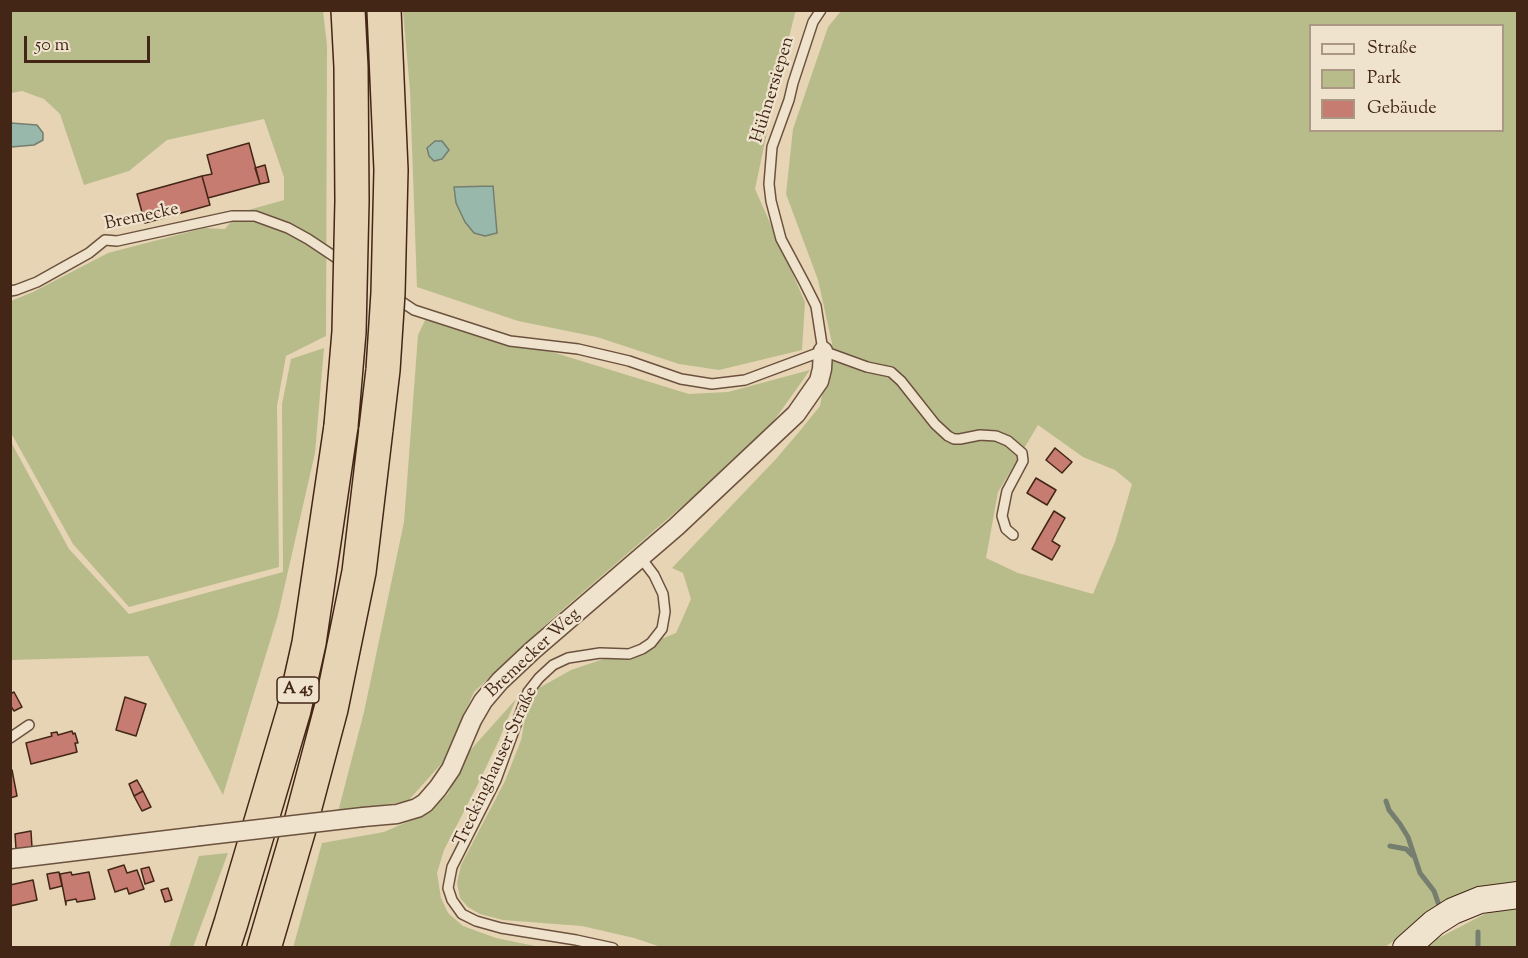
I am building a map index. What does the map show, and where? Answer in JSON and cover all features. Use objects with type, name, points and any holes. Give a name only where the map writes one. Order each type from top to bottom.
[{"type":"highway","name":"A 45","points":[[223,948],[294,710],[307,654],[341,426],[349,332],[352,201],[351,67],[348,10]]},
{"type":"highway","name":"A 45","points":[[264,948],[331,709],[359,572],[383,370],[388,293],[392,170],[384,10]]},
{"type":"main road","points":[[1406,948],[1434,923],[1453,911],[1480,900],[1518,895]]},
{"type":"street","name":"Bremecker Weg","points":[[10,859],[396,814],[417,808],[425,803],[451,769],[472,720],[483,701],[500,681],[676,527],[796,414],[819,381],[823,351]]},
{"type":"lane","name":"Hühnersiepen","points":[[821,10],[813,22],[772,147],[769,184],[781,239],[816,306],[823,351]]},
{"type":"lane","name":"Bremecke","points":[[10,291],[37,282],[89,253],[105,240],[117,241],[232,216],[255,216],[270,220],[298,234],[356,271]]},
{"type":"lane","points":[[375,284],[414,310],[510,341],[578,349],[629,361],[681,379],[712,384],[745,380],[823,351],[867,367],[891,372],[948,436],[954,439],[980,435],[996,436],[1008,441],[1022,453],[1023,461],[1007,491],[1002,516],[1006,529],[1013,535]]},
{"type":"lane","name":"Treckinghauser Straße","points":[[613,948],[476,921],[462,914],[452,900],[448,888],[452,867],[496,780],[528,692],[539,678],[554,665],[568,658],[600,653],[629,654],[642,649],[651,643],[662,629],[665,612],[663,594],[654,575],[640,558]]},
{"type":"lane","points":[[10,738],[29,725]]},
{"type":"green space","points":[[11,11],[323,11],[327,45],[326,336],[286,356],[277,406],[279,567],[129,607],[73,544],[10,431],[11,301],[108,253],[204,228],[225,229],[238,213],[284,200],[284,177],[264,119],[167,140],[129,171],[84,185],[60,114],[44,99],[22,91],[11,93]]},
{"type":"green space","points":[[403,11],[797,11],[775,94],[755,189],[805,302],[802,350],[719,370],[679,364],[597,337],[518,321],[417,287],[410,91]]},
{"type":"green space","points":[[841,11],[1517,11],[1517,883],[1454,903],[1383,948],[661,947],[582,926],[503,920],[480,914],[468,907],[460,898],[457,883],[461,865],[505,781],[521,740],[530,693],[571,670],[676,633],[691,599],[683,573],[672,568],[775,460],[820,406],[832,343],[818,280],[786,194],[793,129],[828,27]],"holes":[[[1038,425],[1083,457],[1115,470],[1132,484],[1115,542],[1093,594],[1018,573],[986,558],[998,492]]]},
{"type":"green space","points":[[428,314],[689,394],[728,392],[810,370],[773,422],[693,497],[554,617],[474,692],[442,763],[408,801],[338,812],[364,712],[404,522],[418,335]]},
{"type":"green space","points":[[324,348],[315,453],[278,615],[223,795],[148,656],[11,660],[11,442],[69,549],[129,614],[283,572],[282,404],[291,359]]},
{"type":"green space","points":[[516,699],[499,740],[444,850],[437,873],[441,898],[448,913],[463,926],[496,938],[540,947],[293,948],[322,843],[384,832],[425,814],[448,794],[466,755]]},
{"type":"green space","points":[[228,853],[193,947],[169,947],[199,856]]},
{"type":"green space","points":[[1517,904],[1517,947],[1424,948],[1431,942],[1500,906]]},
{"type":"shaded area","points":[[11,123],[37,125],[43,133],[43,140],[34,145],[11,147]]},
{"type":"shaded area","points":[[435,141],[442,141],[449,150],[442,159],[434,161],[429,156],[427,148]]},
{"type":"shaded area","points":[[493,186],[497,233],[485,236],[474,233],[465,222],[456,203],[454,187]]},
{"type":"building","points":[[249,143],[260,184],[208,198],[202,176],[212,174],[207,155]]},
{"type":"building","points":[[265,165],[269,182],[260,184],[255,168]]},
{"type":"building","points":[[202,176],[210,205],[145,223],[137,194]]},
{"type":"building","points":[[1055,448],[1072,462],[1062,473],[1046,460]]},
{"type":"building","points":[[1036,478],[1056,490],[1047,505],[1027,493]]},
{"type":"building","points":[[1054,511],[1065,518],[1052,541],[1060,546],[1052,560],[1032,549]]},
{"type":"building","points":[[14,692],[22,707],[14,711],[10,705],[10,694]]},
{"type":"building","points":[[125,697],[146,704],[136,736],[116,730]]},
{"type":"building","points":[[72,731],[78,743],[75,743],[77,752],[31,764],[26,743],[52,736],[51,733],[57,732],[58,735]]},
{"type":"building","points":[[12,770],[17,796],[10,798],[10,771]]},
{"type":"building","points":[[137,780],[143,791],[134,796],[129,784]]},
{"type":"building","points":[[143,791],[151,807],[142,811],[134,796]]},
{"type":"building","points":[[31,831],[32,848],[16,849],[15,834]]},
{"type":"building","points":[[124,865],[127,873],[137,870],[144,889],[129,894],[127,888],[115,892],[108,870]]},
{"type":"building","points":[[149,867],[154,881],[145,884],[141,869]]},
{"type":"building","points":[[59,872],[62,886],[50,889],[47,874]]},
{"type":"building","points":[[71,872],[72,875],[89,872],[95,899],[66,901],[66,905],[60,874]]},
{"type":"building","points":[[33,880],[37,900],[10,906],[10,885]]},
{"type":"building","points":[[168,888],[172,900],[165,902],[161,890]]},
{"type":"waterway","points":[[1386,801],[1389,810],[1408,837],[1420,873],[1434,891],[1441,911]]},
{"type":"waterway","points":[[1390,846],[1406,849],[1412,855]]},
{"type":"waterway","points":[[1478,932],[1478,948]]}]
